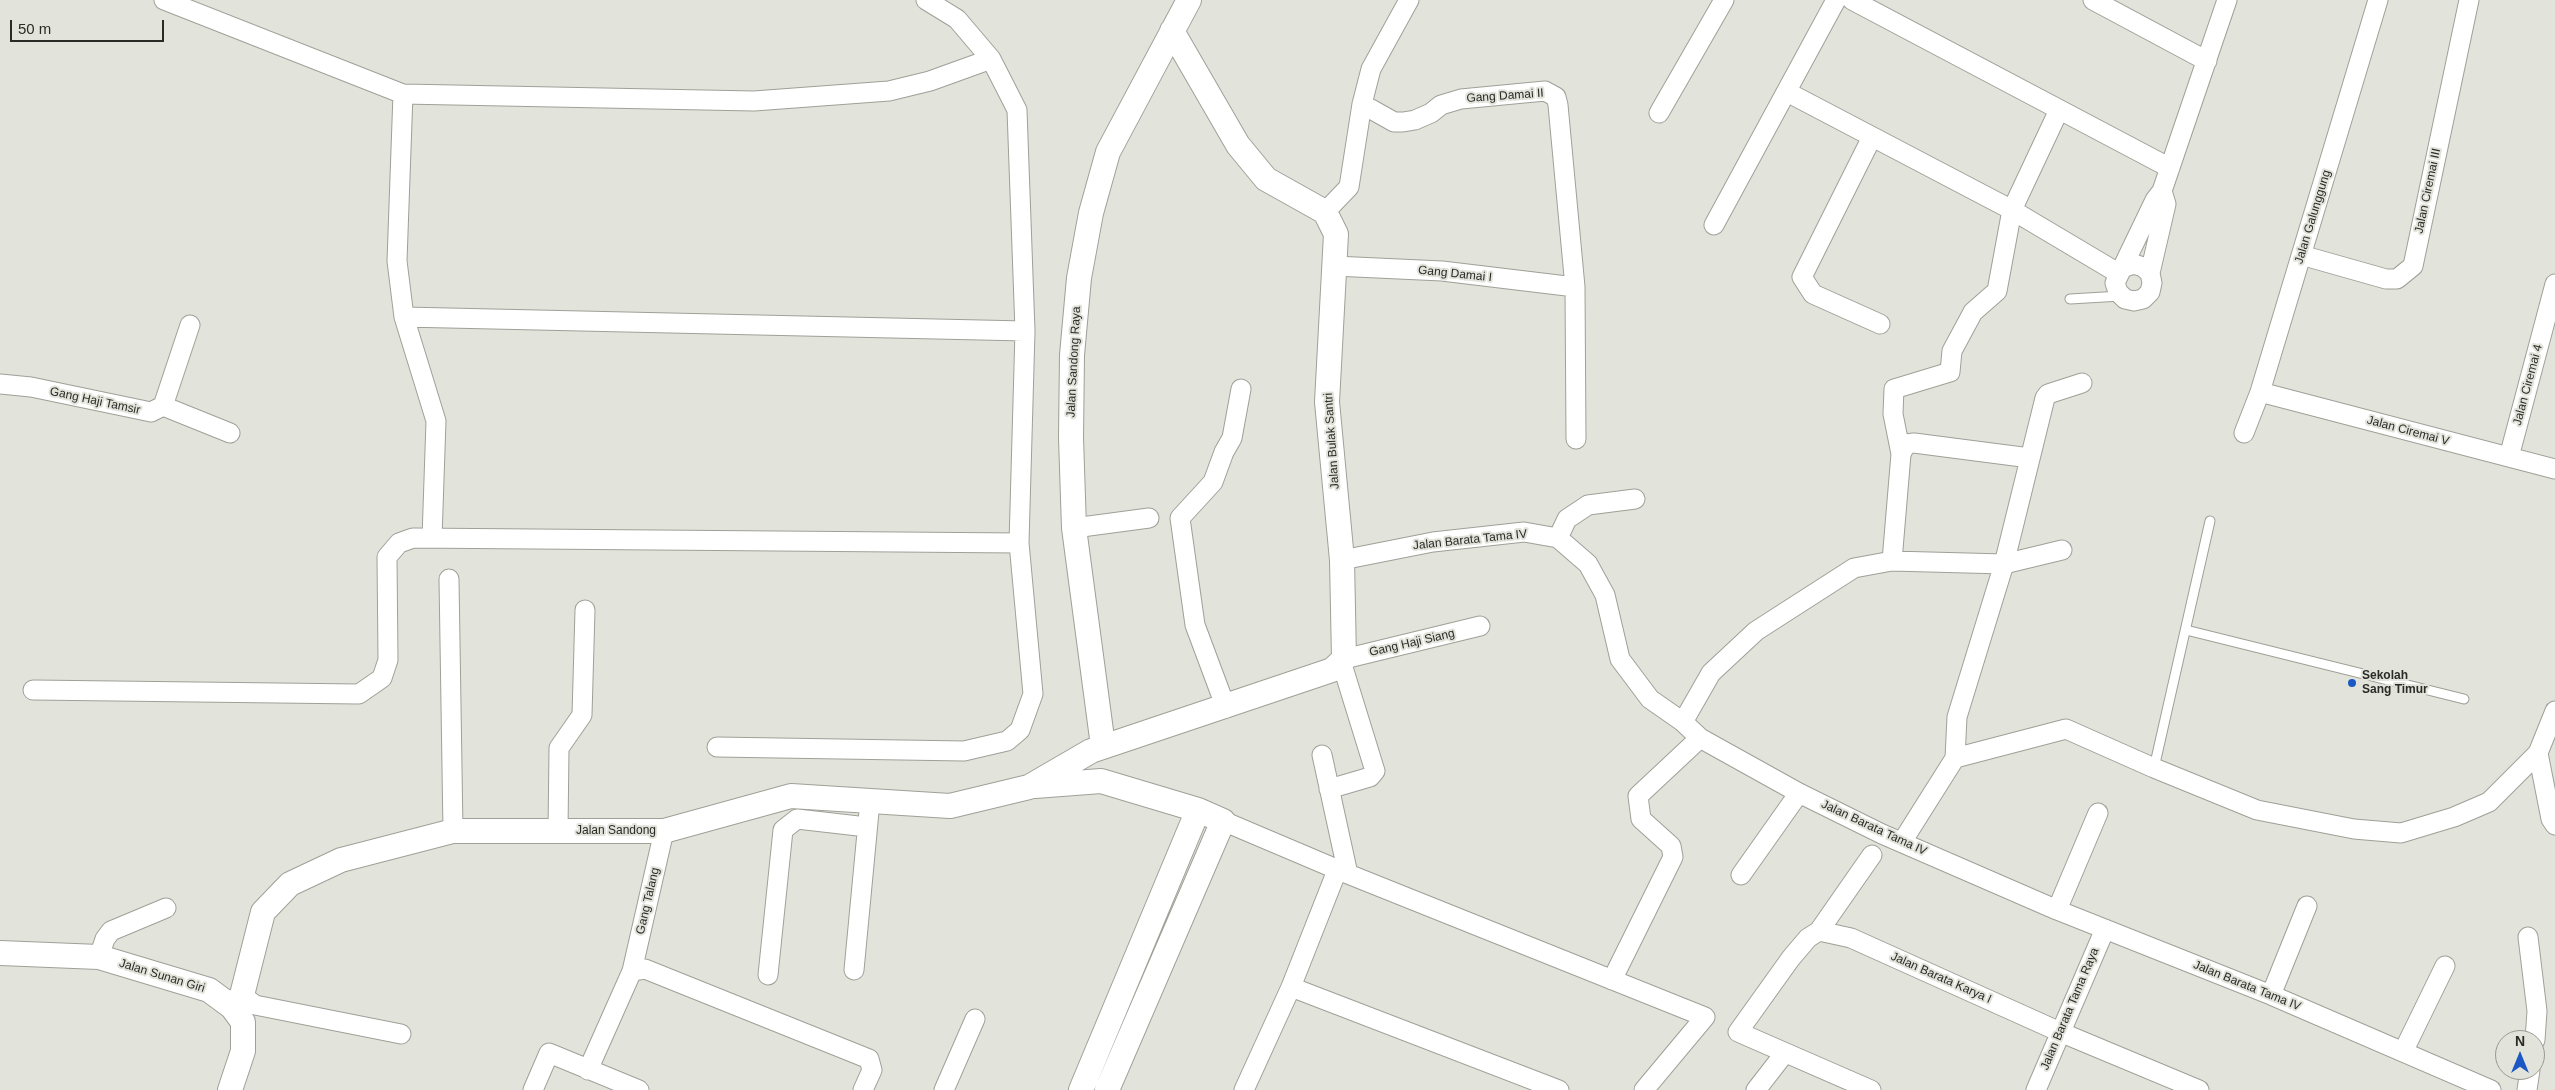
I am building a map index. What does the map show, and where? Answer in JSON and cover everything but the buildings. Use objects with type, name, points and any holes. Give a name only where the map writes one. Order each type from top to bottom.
[{"type":"street","points":[[164,0],[403,94],[764,100],[889,91],[930,81],[991,58]]},
{"type":"street","points":[[717,747],[964,750],[1007,741],[1020,730],[1033,694],[1019,543],[1025,331],[1017,110],[991,58],[957,19],[926,0]]},
{"type":"street","points":[[951,0],[957,19]]},
{"type":"street","name":"Jalan Sandong Raya","points":[[1103,746],[1074,528],[1071,438],[1072,355],[1079,278],[1091,213],[1108,152],[1189,0]]},
{"type":"street","points":[[1172,31],[1238,145],[1266,179],[1325,212],[1349,187],[1362,104],[1371,69],[1409,0]]},
{"type":"street","points":[[1659,113],[1724,0]]},
{"type":"street","points":[[1714,225],[1836,0]]},
{"type":"street","points":[[1852,0],[2170,168]]},
{"type":"street","points":[[2093,0],[2207,61]]},
{"type":"street","points":[[2162,191],[2166,204],[2150,274],[2152,283],[2150,292],[2143,299],[2134,301],[2122,296],[2115,283],[2155,200],[2162,191],[2226,0]]},
{"type":"street","name":"Jalan Galunggung","points":[[2244,433],[2260,392],[2378,0]]},
{"type":"street","name":"Jalan Ciremai III","points":[[2301,255],[2386,279],[2396,279],[2412,266],[2469,0]]},
{"type":"street","name":"Gang Damai II","points":[[1362,104],[1394,122],[1403,122],[1415,120],[1432,113],[1441,105],[1461,99],[1545,91],[1556,97],[1575,287]]},
{"type":"street","points":[[1787,92],[2012,210],[2121,270]]},
{"type":"street","points":[[403,94],[397,261],[404,317],[436,421],[432,538]]},
{"type":"street","points":[[1892,561],[1901,454],[1893,414],[1894,389],[1950,372],[1952,351],[1973,312],[1997,292],[2012,210],[2059,110]]},
{"type":"street","points":[[1872,137],[1802,277],[1813,294],[1880,324]]},
{"type":"street","name":"Jalan Bulak Santri","points":[[1325,212],[1336,234],[1327,402],[1342,560],[1342,660]]},
{"type":"street","points":[[2121,270],[2134,264],[2143,267],[2150,274]]},
{"type":"street","name":"Gang Damai I","points":[[1334,266],[1442,271],[1575,287]]},
{"type":"street","name":"Jalan Ciremai 4","points":[[2508,457],[2555,284]]},
{"type":"street","points":[[1575,287],[1576,439]]},
{"type":"street","points":[[404,317],[1025,331]]},
{"type":"street","points":[[190,325],[163,406],[230,433]]},
{"type":"street","points":[[1902,842],[1955,758],[1956,717],[2004,564],[2045,398],[2048,394],[2082,383]]},
{"type":"street","name":"Gang Haji Tamsir","points":[[0,384],[31,387],[151,412],[163,406]]},
{"type":"street","points":[[1226,708],[1195,625],[1180,518],[1213,482],[1232,438],[1241,389]]},
{"type":"street","name":"Jalan Ciremai V","points":[[2260,392],[2555,469]]},
{"type":"street","points":[[1901,454],[1906,444],[1914,443],[2030,458]]},
{"type":"street","points":[[1558,538],[1567,519],[1588,505],[1635,499]]},
{"type":"street","points":[[1074,528],[1149,518]]},
{"type":"street","name":"Jalan Barata Tama IV","points":[[1342,560],[1434,542],[1524,532],[1558,538],[1588,564],[1605,595],[1620,659],[1650,699],[1683,722],[1700,738],[1799,793],[1902,842],[2057,910],[2271,995],[2491,1090]]},
{"type":"street","points":[[33,690],[360,694],[382,678],[388,660],[387,557],[399,543],[413,538],[1019,543]]},
{"type":"street","points":[[1683,722],[1711,673],[1756,630],[1854,568],[1892,561],[2004,564],[2062,550]]},
{"type":"street","points":[[449,579],[453,832]]},
{"type":"street","points":[[558,831],[559,748],[582,715],[585,610]]},
{"type":"street","name":"Gang Haji Siang","points":[[1342,660],[1480,626]]},
{"type":"street","points":[[1103,746],[1226,708],[1332,670],[1342,660],[1375,771],[1370,777],[1329,789]]},
{"type":"street","points":[[1955,758],[2066,729],[2154,768],[2257,810],[2354,829],[2401,833],[2454,816],[2489,802],[2538,753],[2555,711]]},
{"type":"street","points":[[1612,980],[1673,857],[1671,846],[1641,818],[1638,796],[1700,738]]},
{"type":"street","name":"Jalan Sandong","points":[[237,1001],[263,912],[290,884],[341,860],[453,832],[664,831],[791,796],[950,806],[1029,787],[1103,746]]},
{"type":"street","points":[[2538,753],[2551,819],[2555,825]]},
{"type":"street","points":[[1250,1088],[1291,987],[1343,871],[1322,755]]},
{"type":"street","points":[[1029,787],[1101,781],[1198,810],[1343,871],[1705,1017],[1644,1090]]},
{"type":"street","points":[[1742,875],[1799,793]]},
{"type":"street","points":[[854,970],[870,801]]},
{"type":"street","points":[[1081,1090],[1198,810]]},
{"type":"street","points":[[2057,910],[2098,814]]},
{"type":"street","points":[[768,975],[783,830],[798,818],[867,827]]},
{"type":"street","points":[[1107,1090],[1223,821]]},
{"type":"street","name":"Gang Talang","points":[[588,1070],[632,971],[664,831]]},
{"type":"street","points":[[1871,1090],[1784,1054],[1738,1032],[1797,951],[1808,938],[1819,931],[1872,855]]},
{"type":"street","points":[[2271,995],[2307,906]]},
{"type":"street","points":[[99,957],[105,939],[111,931],[166,908]]},
{"type":"street","name":"Jalan Barata Tama Raya","points":[[2036,1090],[2105,929]]},
{"type":"street","name":"Jalan Barata Karya I","points":[[1819,931],[1851,938],[2060,1032],[2199,1090]]},
{"type":"street","points":[[2528,936],[2537,1011],[2535,1030]]},
{"type":"street","name":"Jalan Sunan Giri","points":[[0,953],[99,957],[209,990],[237,1001],[243,1022],[243,1052],[230,1090]]},
{"type":"street","points":[[2403,1052],[2445,966]]},
{"type":"street","points":[[632,971],[645,968],[869,1059],[872,1070],[863,1090]]},
{"type":"street","points":[[1291,987],[1559,1090]]},
{"type":"street","points":[[237,1001],[401,1034]]},
{"type":"street","points":[[944,1090],[976,1018]]},
{"type":"street","points":[[533,1090],[549,1053],[639,1090]]},
{"type":"street","points":[[1756,1090],[1784,1054]]},
{"type":"lane","points":[[2070,299],[2122,296]]},
{"type":"lane","points":[[2154,768],[2210,521]]},
{"type":"lane","points":[[2186,630],[2464,699]]},
{"type":"place","name":"Sekolah Sang Timur","points":[[2352,683]]}]
